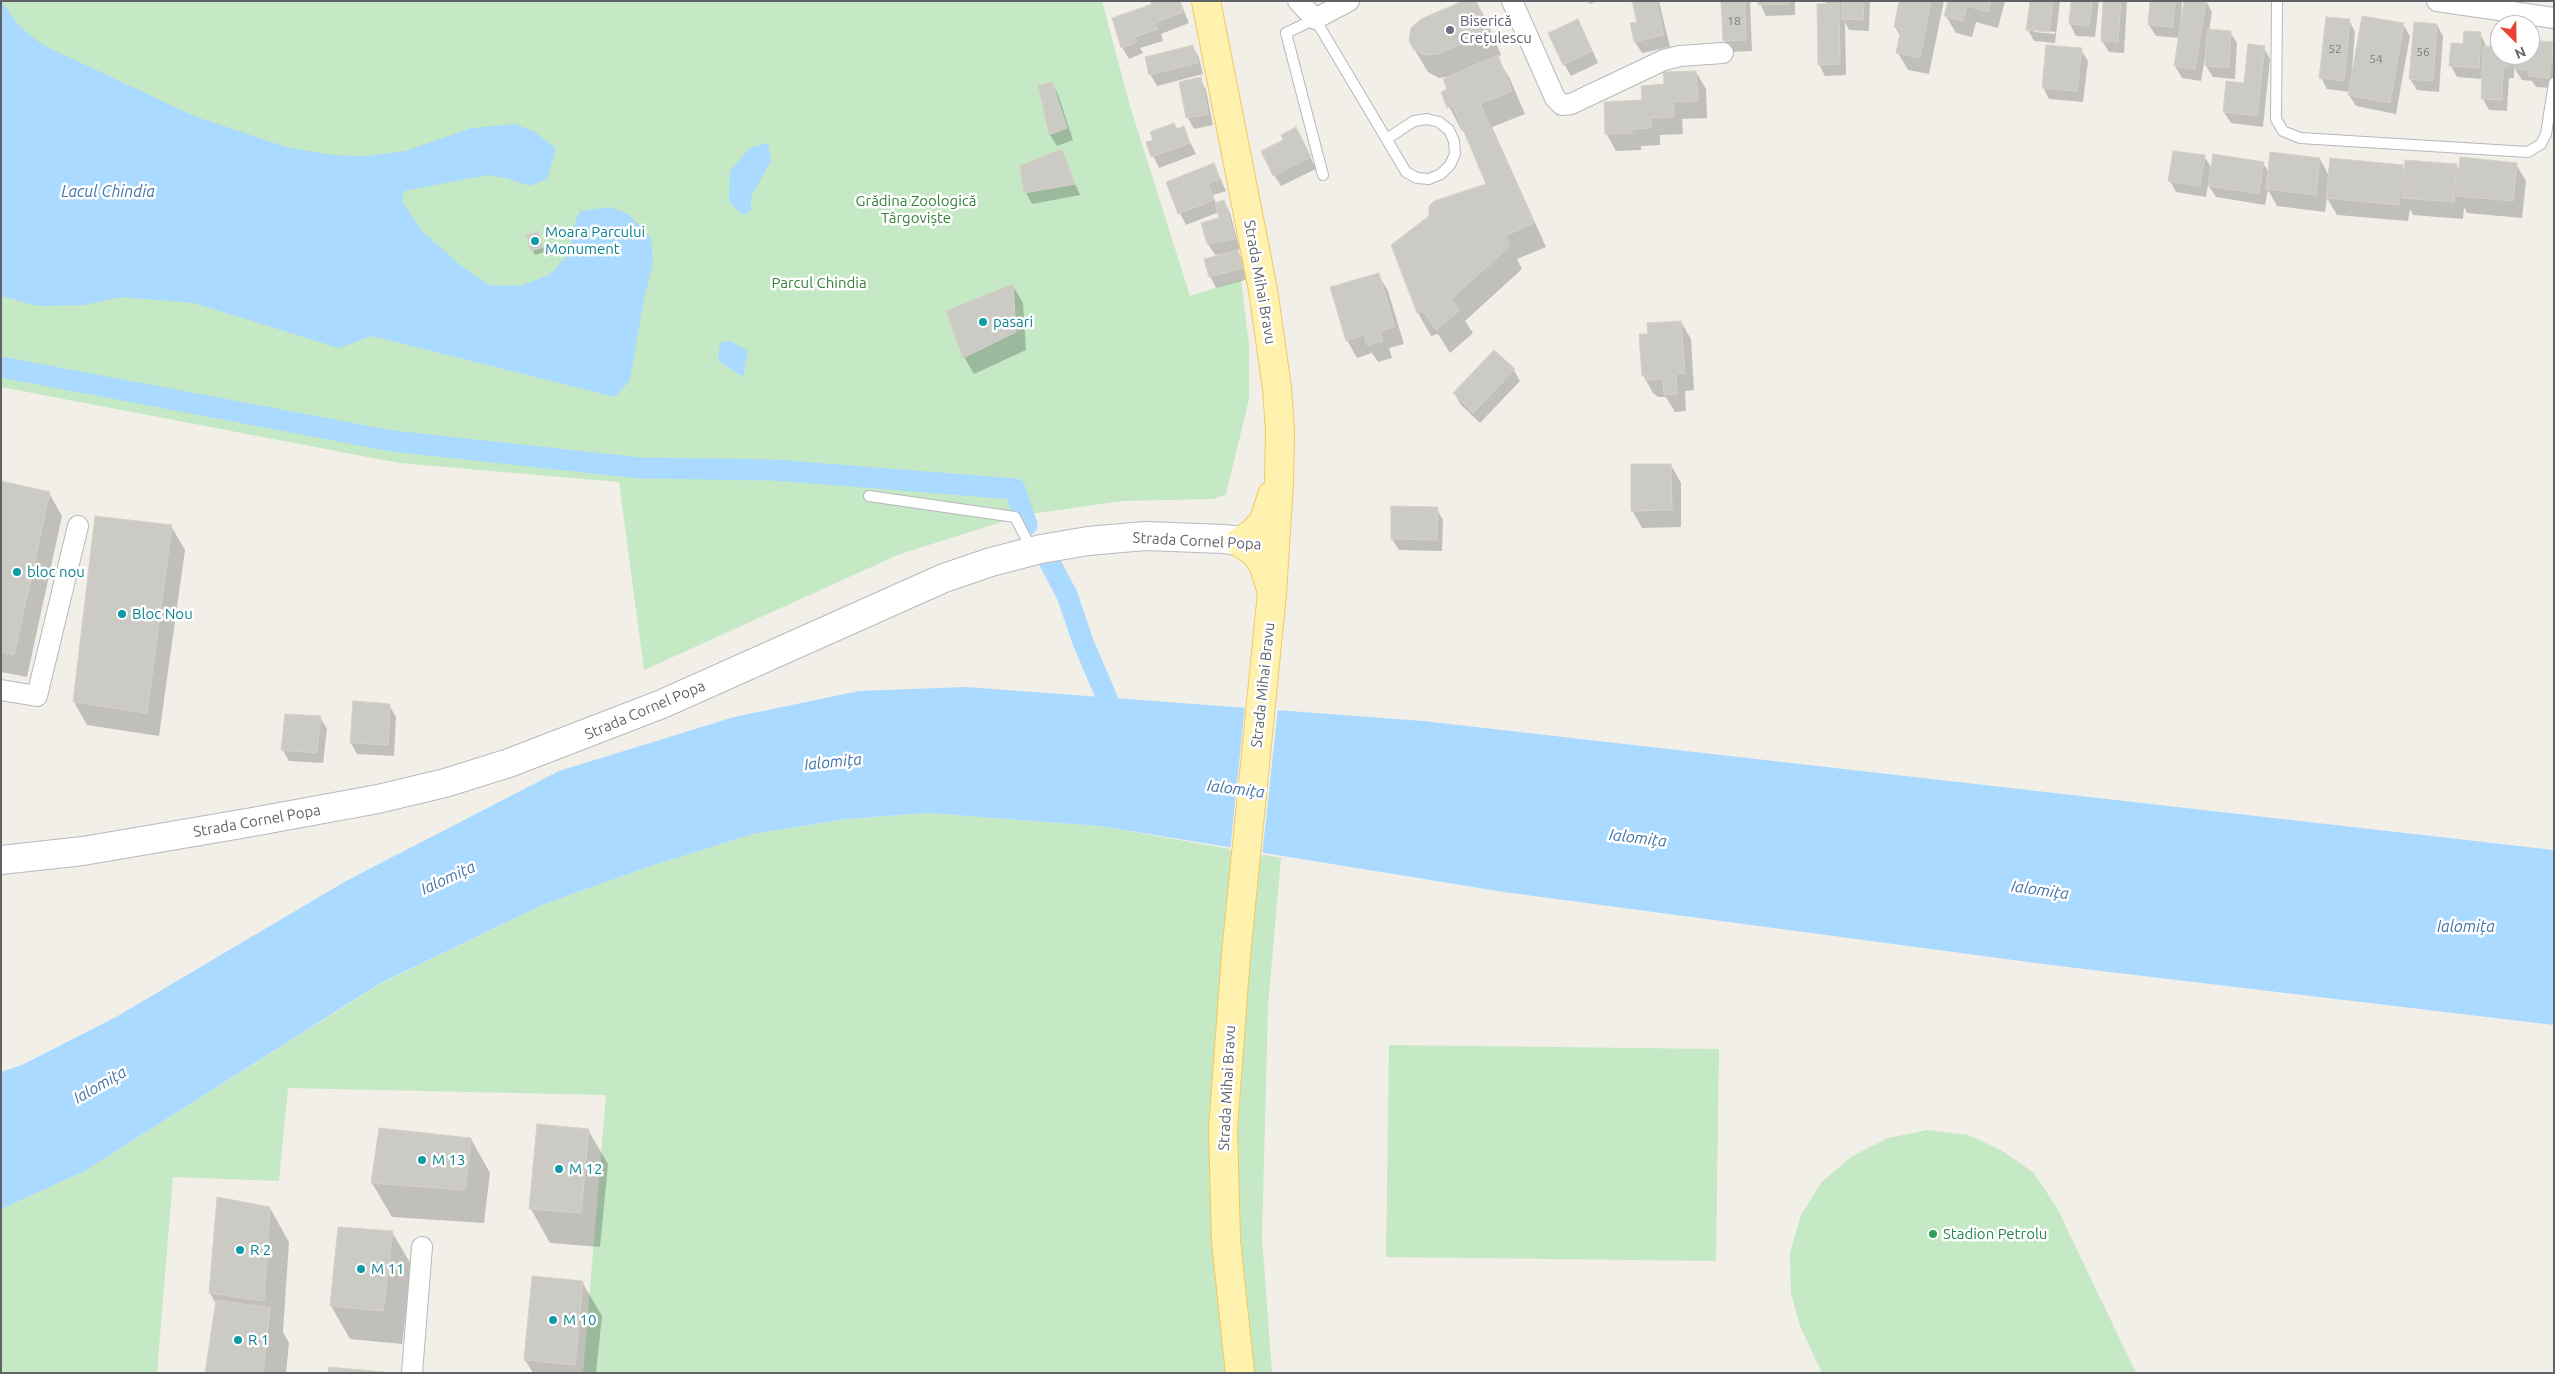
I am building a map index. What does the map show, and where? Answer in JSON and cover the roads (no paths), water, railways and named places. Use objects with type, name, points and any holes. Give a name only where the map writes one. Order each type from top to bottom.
[{"type":"main road","name":"Strada Mihai Bravu","points":[[1206,1],[1267,316],[1277,388],[1280,467],[1272,593],[1236,955],[1223,1128],[1223,1183],[1231,1307],[1240,1373]]},
{"type":"main road","points":[[1272,593],[1262,564],[1255,553],[1239,542],[1253,533],[1264,521],[1280,467]]},
{"type":"main road","name":"Strada Cornel Popa","points":[[1,860],[83,851],[247,823],[378,799],[445,783],[510,763],[662,704],[944,578],[1032,551],[1088,541],[1145,536],[1276,545]]},
{"type":"street","points":[[1298,1],[1315,19],[1349,1]]},
{"type":"street","points":[[1512,1],[1555,98],[1562,105],[1571,104],[1664,60],[1680,56],[1723,53]]},
{"type":"street","points":[[2436,1],[2554,18]]},
{"type":"street","points":[[1,690],[37,696],[78,526]]},
{"type":"street","points":[[412,1373],[422,1247]]},
{"type":"lane","points":[[2277,1],[2276,119],[2282,131],[2300,138],[2528,152],[2541,144],[2546,134],[2554,83]]},
{"type":"lane","points":[[1323,175],[1286,33],[1315,19],[1388,138],[1406,172],[1416,178],[1429,179],[1441,174],[1450,165],[1455,154],[1454,141],[1449,130],[1439,122],[1427,119],[1414,121],[1388,138]]},
{"type":"lane","points":[[869,496],[1015,517],[1032,551]]},
{"type":"water","name":"Lacul Chindia","points":[[1,1],[19,26],[43,45],[194,116],[286,147],[331,155],[368,156],[405,151],[472,128],[515,124],[535,132],[556,149],[547,179],[530,186],[506,178],[488,175],[404,191],[402,202],[422,231],[460,265],[489,285],[520,286],[549,275],[569,254],[575,223],[580,211],[610,207],[628,214],[651,238],[653,263],[644,298],[630,380],[615,397],[372,336],[339,348],[194,303],[121,297],[84,305],[38,306],[1,296]]},
{"type":"water","points":[[768,143],[771,161],[751,197],[751,210],[743,215],[729,202],[730,171],[751,147]]},
{"type":"water","points":[[730,341],[748,351],[743,377],[718,361],[720,343]]},
{"type":"water","name":"Ialomița","points":[[966,687],[1423,721],[2554,850],[2554,1025],[2051,965],[1504,892],[1099,826],[928,813],[846,819],[753,834],[651,866],[542,905],[379,984],[83,1172],[1,1209],[1,1072],[22,1065],[116,1017],[346,881],[559,771],[734,717],[859,691]]},
{"type":"waterway","points":[[1,367],[392,441],[640,468],[774,470],[1015,489],[1027,525]]},
{"type":"waterway","points":[[1048,559],[1067,595],[1083,642],[1118,724]]},
{"type":"place","name":"Biserică Crețulescu","points":[[1450,30]]},
{"type":"place","name":"Moara Parcului Monument","points":[[535,241]]},
{"type":"place","name":"pasari","points":[[983,322]]},
{"type":"place","name":"bloc nou","points":[[17,572]]},
{"type":"place","name":"Bloc Nou","points":[[122,614]]},
{"type":"place","name":"M 13","points":[[422,1160]]},
{"type":"place","name":"M 12","points":[[559,1169]]},
{"type":"place","name":"Stadion Petrolu","points":[[1933,1234]]},
{"type":"place","name":"R 2","points":[[240,1250]]},
{"type":"place","name":"M 11","points":[[361,1269]]},
{"type":"place","name":"M 10","points":[[553,1320]]},
{"type":"place","name":"R 1","points":[[238,1340]]},
{"type":"park label","name":"Grădina Zoologică Târgoviște","points":[[916,210]]},
{"type":"park label","name":"Parcul Chindia","points":[[819,283]]}]
